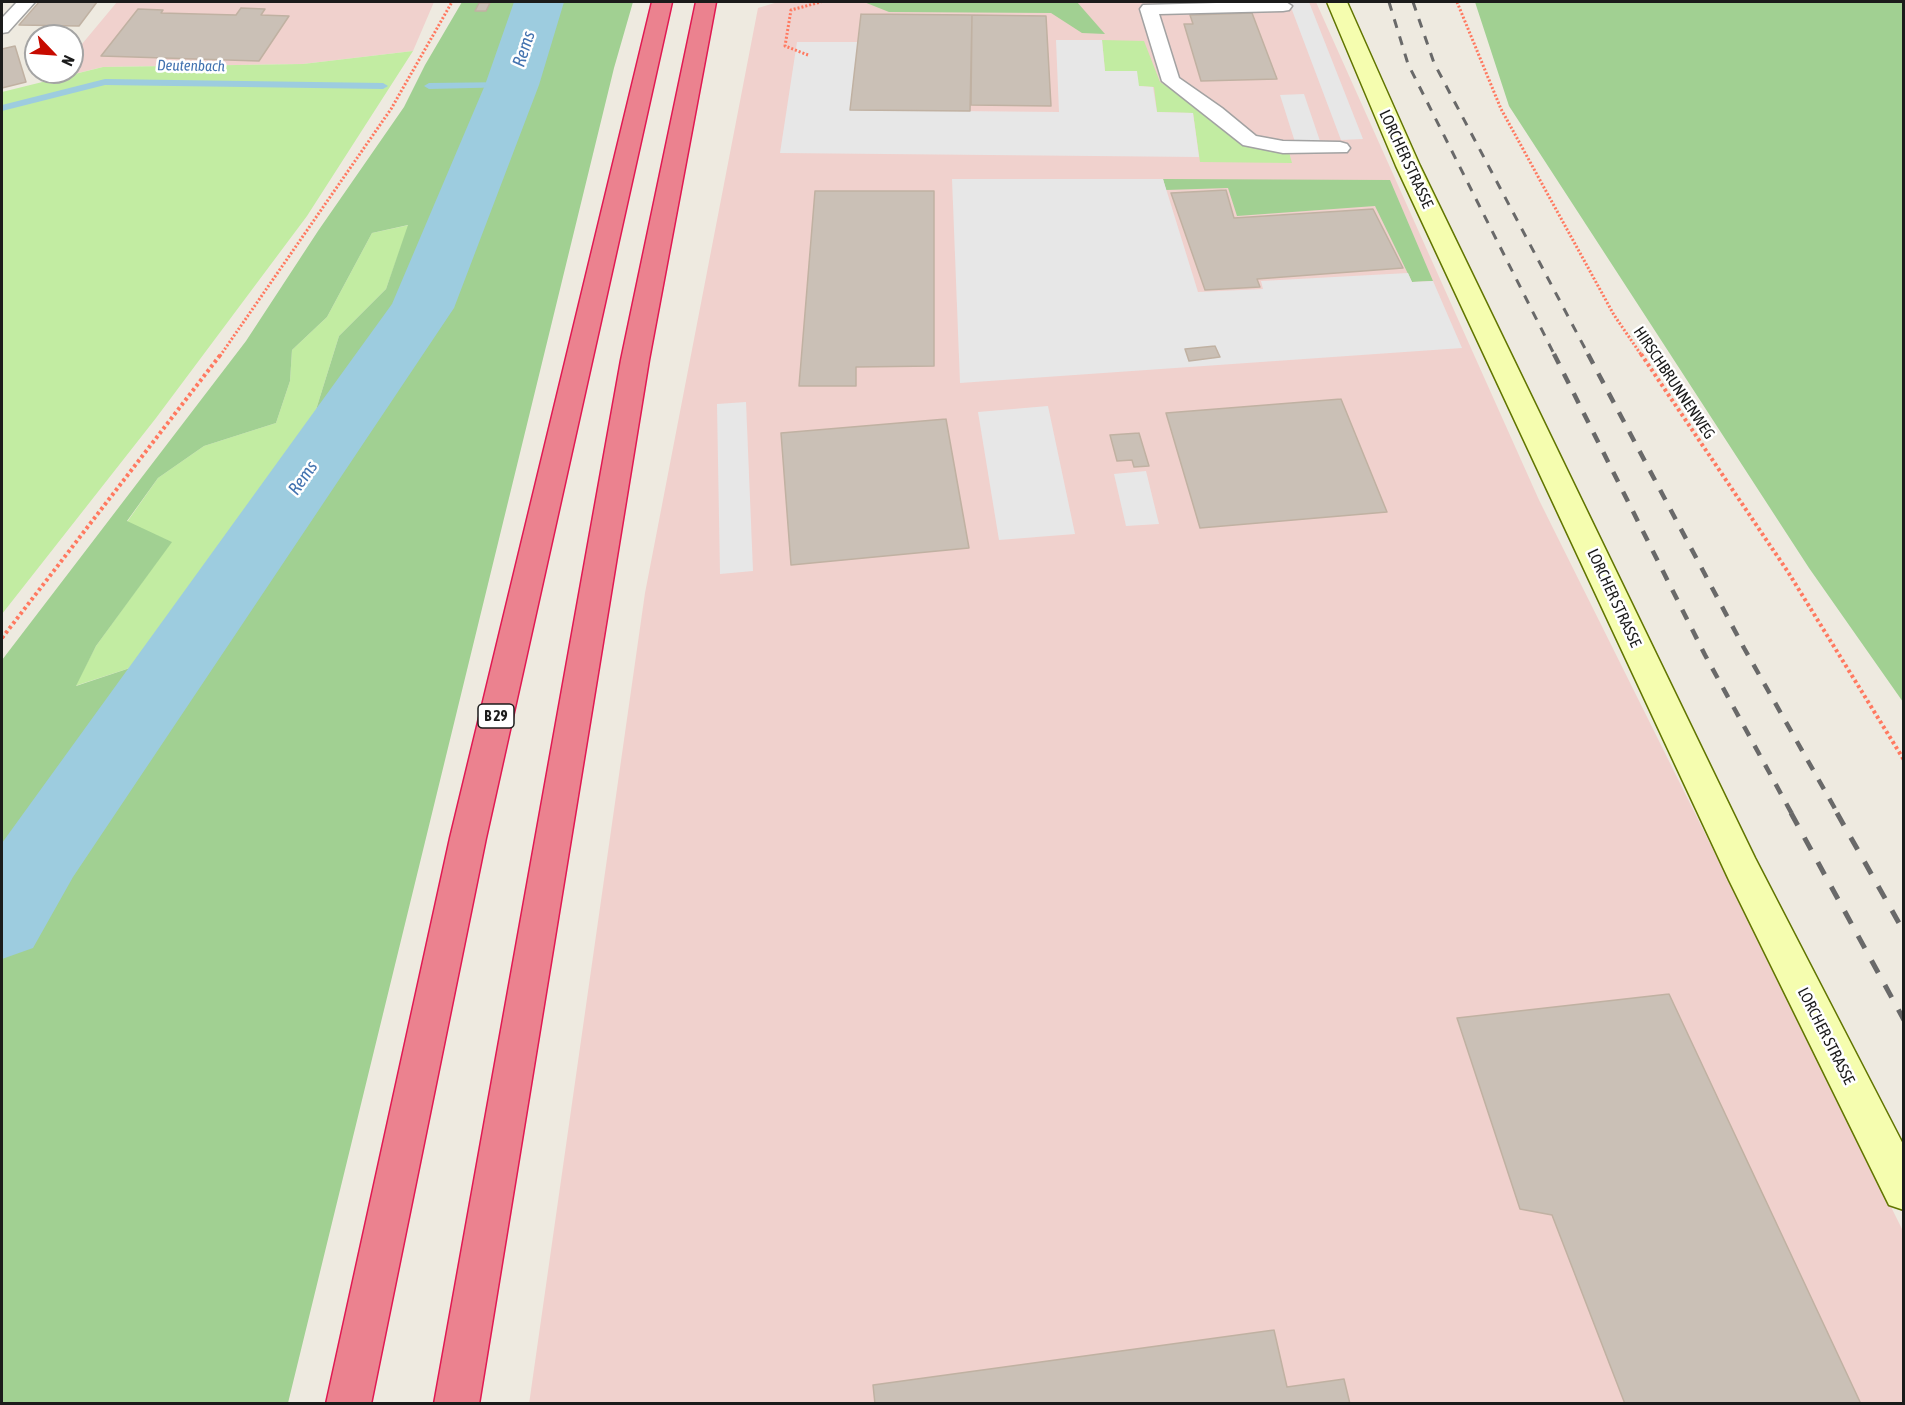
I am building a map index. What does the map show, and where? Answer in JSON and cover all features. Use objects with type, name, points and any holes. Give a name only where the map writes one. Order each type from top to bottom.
[{"type":"highway","name":"B 29","points":[[348,1404],[468,838],[662,2]]},
{"type":"highway","points":[[456,1404],[635,360],[706,2]]},
{"type":"street","name":"LORCHER STRASSE","points":[[1336,2],[1408,166],[1742,869],[1904,1190]]},
{"type":"lane","points":[[2,28],[26,2]]},
{"type":"lane","points":[[1284,6],[1149,9],[1172,81],[1250,141],[1283,147],[1340,148]]},
{"type":"path","points":[[2,638],[230,343],[391,109],[452,2]]},
{"type":"path","points":[[808,55],[785,46],[791,10],[821,2]]},
{"type":"path","name":"HIRSCHBRUNNENWEG","points":[[1457,2],[1501,108],[1614,315],[1788,572],[1904,760]]},
{"type":"shaded area","points":[[117,2],[434,2],[413,51],[303,64],[103,67],[84,72],[84,42]]},
{"type":"shaded area","points":[[778,2],[1316,2],[1539,500],[1903,1231],[1903,1403],[529,1404],[645,593],[758,8]]},
{"type":"shaded area","points":[[1289,2],[1309,2],[1363,139],[1341,140]]},
{"type":"shaded area","points":[[1056,40],[1102,40],[1105,71],[1137,71],[1139,86],[1153,87],[1157,112],[1193,113],[1199,157],[780,153],[797,42],[858,42],[851,110],[1059,112]]},
{"type":"shaded area","points":[[1304,94],[1320,141],[1295,142],[1280,95]]},
{"type":"shaded area","points":[[952,179],[1163,179],[1198,292],[1263,289],[1261,281],[1408,273],[1412,282],[1433,281],[1462,348],[960,383]]},
{"type":"shaded area","points":[[746,402],[753,571],[720,574],[717,404]]},
{"type":"shaded area","points":[[1048,406],[1075,534],[999,540],[978,412]]},
{"type":"shaded area","points":[[1146,471],[1159,524],[1126,526],[1114,474]]},
{"type":"green space","points":[[462,2],[633,2],[614,68],[288,1403],[2,1403],[2,660],[246,341],[318,231],[404,107],[425,65]],"holes":[[[408,225],[386,289],[339,336],[305,445],[229,531],[142,664],[76,686],[96,646],[172,542],[127,521],[158,478],[204,446],[276,423],[290,381],[292,350],[327,317],[372,233]]]},
{"type":"green space","points":[[864,2],[1077,2],[1105,34],[1082,33],[1051,13],[889,12]]},
{"type":"green space","points":[[1475,2],[1903,2],[1903,702],[1809,568],[1509,106]]},
{"type":"green space","points":[[1102,40],[1144,41],[1160,82],[1212,116],[1289,152],[1292,163],[1200,162],[1193,113],[1157,112],[1154,87],[1139,86],[1105,71]]},
{"type":"green space","points":[[413,51],[307,216],[156,418],[2,614],[2,92],[34,84],[84,84],[84,72],[103,67],[303,64]]},
{"type":"green space","points":[[1163,179],[1390,180],[1433,281],[1412,282],[1375,206],[1237,216],[1228,188],[1166,190]]},
{"type":"green space","points":[[409,225],[386,289],[339,336],[305,445],[229,531],[142,664],[75,686],[96,646],[171,542],[127,522],[158,478],[204,446],[276,423],[290,381],[292,350],[327,317],[372,233]]},
{"type":"building","points":[[39,2],[97,2],[80,24],[19,25]]},
{"type":"building","points":[[479,3],[490,3],[486,11],[475,11]]},
{"type":"building","points":[[241,8],[265,9],[261,15],[289,16],[259,61],[101,56],[138,9],[163,10],[161,13],[236,15]]},
{"type":"building","points":[[1252,13],[1277,79],[1201,81],[1184,24],[1193,24],[1190,15]]},
{"type":"building","points":[[861,14],[972,15],[970,111],[850,110]]},
{"type":"building","points":[[972,15],[1046,16],[1051,106],[971,105]]},
{"type":"building","points":[[15,46],[24,82],[2,88],[2,49]]},
{"type":"building","points":[[1226,190],[1234,218],[1373,209],[1403,268],[1257,279],[1260,287],[1205,290],[1171,193]]},
{"type":"building","points":[[815,191],[934,191],[934,366],[856,367],[856,386],[799,386]]},
{"type":"building","points":[[1215,346],[1220,357],[1189,361],[1185,349]]},
{"type":"building","points":[[1341,399],[1387,512],[1200,528],[1166,413]]},
{"type":"building","points":[[946,419],[969,548],[791,565],[781,433]]},
{"type":"building","points":[[1139,433],[1149,466],[1134,467],[1132,460],[1117,461],[1110,435]]},
{"type":"building","points":[[1669,994],[1861,1404],[1625,1404],[1552,1215],[1520,1209],[1457,1018]]},
{"type":"building","points":[[1274,1330],[1287,1387],[1344,1379],[1350,1404],[875,1404],[873,1385]]},
{"type":"waterway","name":"Rems","points":[[2,920],[43,851],[422,308],[512,85],[539,2]]},
{"type":"waterway","name":"Deutenbach","points":[[2,108],[105,82],[383,86]]},
{"type":"waterway","name":"Deutenbach","points":[[429,86],[512,85]]},
{"type":"railway","points":[[1389,2],[1408,64],[1555,356]]},
{"type":"railway","points":[[1413,2],[1434,63],[1589,356]]},
{"type":"railway","points":[[1554,354],[1705,655],[1792,814]]},
{"type":"railway","points":[[1588,354],[1744,648],[1838,814]]},
{"type":"railway","points":[[1791,813],[1904,1020]]},
{"type":"railway","points":[[1837,813],[1904,932]]}]
